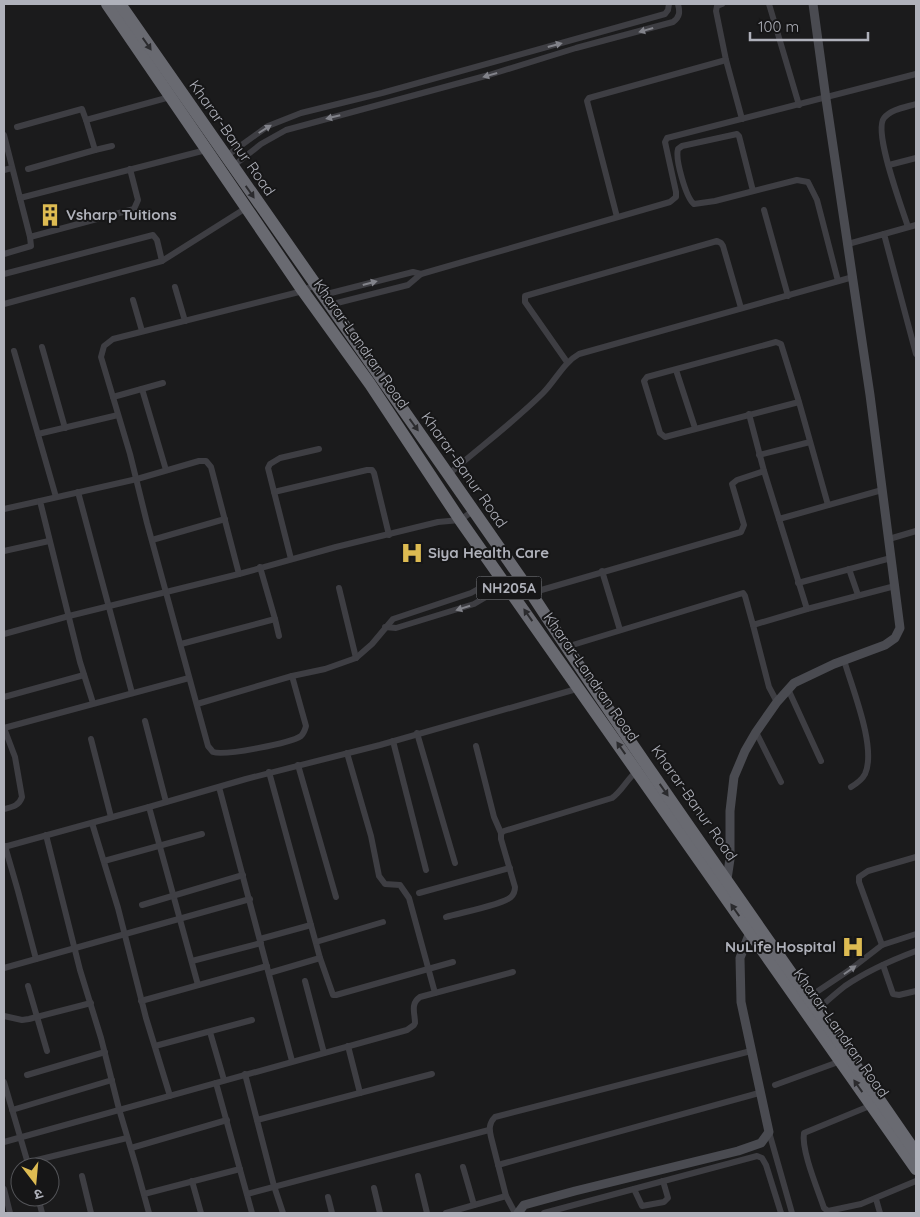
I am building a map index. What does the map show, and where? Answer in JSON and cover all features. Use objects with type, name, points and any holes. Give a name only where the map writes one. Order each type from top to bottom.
[{"type":"highway","name":"Kharar-Landran Road","points":[[107,4],[303,291],[370,384],[460,520],[584,685],[637,771],[722,883],[750,932],[797,989],[841,1061],[916,1169]]},
{"type":"highway","name":"Kharar-Banur Road","points":[[120,4],[531,593],[566,647],[584,685],[797,989],[809,997],[818,1009],[916,1153]]},
{"type":"street","points":[[229,162],[286,130],[436,90],[673,22],[680,11],[678,4]]},
{"type":"street","points":[[722,4],[717,6],[716,11],[726,60],[742,119]]},
{"type":"street","points":[[769,4],[799,105]]},
{"type":"street","points":[[722,883],[730,858],[730,811],[734,777],[745,751],[756,732],[777,702],[794,683],[844,660],[886,645],[897,636],[900,628],[814,4]]},
{"type":"street","points":[[229,162],[268,126],[301,113],[433,79],[665,14],[668,7],[678,16]]},
{"type":"street","points":[[522,54],[525,64]]},
{"type":"street","points":[[617,217],[588,105],[588,98],[726,60]]},
{"type":"street","points":[[292,676],[306,726],[300,737],[264,746],[218,753],[213,752],[208,746],[137,479],[113,397],[101,364],[104,346],[112,339],[303,291],[322,295],[408,285],[421,274],[670,202],[676,197],[676,192],[665,142],[667,138],[826,99],[916,74]]},
{"type":"street","points":[[433,79],[436,90]]},
{"type":"street","points":[[86,120],[170,97]]},
{"type":"street","points":[[908,227],[882,140],[882,122],[889,113],[916,104]]},
{"type":"street","points":[[17,127],[82,109],[95,150]]},
{"type":"street","points":[[753,191],[737,134],[678,148],[677,156],[688,196],[694,204],[715,202],[797,180],[808,182],[817,200],[838,282]]},
{"type":"street","points":[[4,135],[31,246],[4,254]]},
{"type":"street","points":[[28,169],[112,146]]},
{"type":"street","points":[[20,198],[206,150]]},
{"type":"street","points":[[889,165],[916,158]]},
{"type":"street","points":[[4,170],[12,168]]},
{"type":"street","points":[[30,236],[134,209],[138,200],[130,169]]},
{"type":"street","points":[[4,304],[162,262],[246,208]]},
{"type":"street","points":[[764,210],[788,296]]},
{"type":"street","points":[[848,244],[916,225]]},
{"type":"street","points":[[884,234],[916,354]]},
{"type":"street","points":[[4,274],[153,235],[157,240],[162,262]]},
{"type":"street","points":[[567,362],[525,302],[525,296],[717,241],[723,246],[741,308]]},
{"type":"street","points":[[322,295],[413,272],[421,274]]},
{"type":"street","points":[[449,474],[543,393],[567,362],[579,354],[853,277]]},
{"type":"street","points":[[175,287],[185,321]]},
{"type":"street","points":[[133,300],[142,331]]},
{"type":"street","points":[[798,402],[662,436],[644,381],[647,377],[773,342],[779,342],[781,344],[810,442],[828,505]]},
{"type":"street","points":[[42,347],[65,428]]},
{"type":"street","points":[[14,351],[56,498]]},
{"type":"street","points":[[676,370],[695,428]]},
{"type":"street","points":[[113,397],[163,383]]},
{"type":"street","points":[[142,389],[166,470]]},
{"type":"street","points":[[749,414],[778,519],[807,609]]},
{"type":"street","points":[[38,434],[118,415]]},
{"type":"street","points":[[759,455],[810,442]]},
{"type":"street","points":[[291,559],[268,468],[270,464],[280,458],[319,449]]},
{"type":"street","points":[[4,509],[137,479],[199,461],[206,461],[209,463],[239,574]]},
{"type":"street","points":[[274,492],[372,470],[389,535]]},
{"type":"street","points":[[531,593],[741,532],[744,525],[732,484],[734,481],[764,471]]},
{"type":"street","points":[[778,519],[882,490]]},
{"type":"street","points":[[78,492],[132,692]]},
{"type":"street","points":[[40,501],[84,675],[93,703]]},
{"type":"street","points":[[4,634],[438,522],[460,520],[473,511]]},
{"type":"street","points":[[152,540],[224,519]]},
{"type":"street","points":[[889,539],[916,532]]},
{"type":"street","points":[[4,551],[49,540]]},
{"type":"street","points":[[798,583],[891,558]]},
{"type":"street","points":[[260,568],[279,636]]},
{"type":"street","points":[[849,570],[858,595]]},
{"type":"street","points":[[602,571],[620,630]]},
{"type":"street","points":[[385,627],[396,628],[474,604],[491,594],[502,578]]},
{"type":"street","points":[[197,704],[292,676],[325,669],[356,658],[372,644],[393,619],[471,593],[488,583],[502,578]]},
{"type":"street","points":[[753,625],[895,586]]},
{"type":"street","points":[[339,588],[356,658]]},
{"type":"street","points":[[566,647],[742,593],[745,596],[768,682],[777,702]]},
{"type":"street","points":[[180,644],[275,619]]},
{"type":"street","points":[[844,660],[869,749],[865,773],[858,783],[850,787]]},
{"type":"street","points":[[4,697],[84,675]]},
{"type":"street","points":[[4,810],[15,806],[22,797],[15,757],[4,728],[189,678]]},
{"type":"street","points":[[36,959],[4,847],[269,772],[394,741],[584,685]]},
{"type":"street","points":[[788,689],[821,761]]},
{"type":"street","points":[[145,721],[166,802]]},
{"type":"street","points":[[756,732],[781,782]]},
{"type":"street","points":[[417,733],[455,863]]},
{"type":"street","points":[[91,738],[111,817]]},
{"type":"street","points":[[394,741],[426,870]]},
{"type":"street","points":[[446,917],[508,899],[515,892],[501,833],[494,817],[476,746]]},
{"type":"street","points":[[347,753],[374,849],[379,876],[385,884],[400,885],[406,893],[435,993]]},
{"type":"street","points":[[298,765],[336,896]]},
{"type":"street","points":[[501,833],[507,829],[612,798],[619,793],[637,771]]},
{"type":"street","points":[[269,772],[331,992],[336,995],[454,962]]},
{"type":"street","points":[[219,787],[292,1061]]},
{"type":"street","points":[[149,807],[198,985]]},
{"type":"street","points":[[92,823],[141,1001],[170,1096]]},
{"type":"street","points":[[104,861],[202,834]]},
{"type":"street","points":[[46,835],[75,949],[148,1213]]},
{"type":"street","points":[[882,945],[859,882],[859,877],[868,871],[916,857]]},
{"type":"street","points":[[419,893],[510,868]]},
{"type":"street","points":[[142,905],[243,875]]},
{"type":"street","points":[[4,968],[181,920],[250,899]]},
{"type":"street","points":[[316,942],[383,922]]},
{"type":"street","points":[[192,961],[311,925]]},
{"type":"street","points":[[750,932],[740,958],[742,1002],[759,1093],[792,1213]]},
{"type":"street","points":[[809,997],[851,969],[882,945],[916,934]]},
{"type":"street","points":[[818,1009],[846,986],[883,965],[916,951]]},
{"type":"street","points":[[141,1001],[198,985],[320,958]]},
{"type":"street","points":[[883,965],[893,994],[899,995],[916,991]]},
{"type":"street","points":[[4,1142],[388,1036],[411,1028],[416,1023],[414,1005],[415,1001],[420,997],[513,972]]},
{"type":"street","points":[[305,981],[324,1053]]},
{"type":"street","points":[[28,986],[47,1051]]},
{"type":"street","points":[[4,1016],[22,1020],[37,1018],[91,1003]]},
{"type":"street","points":[[155,1046],[252,1020]]},
{"type":"street","points":[[210,1032],[224,1080]]},
{"type":"street","points":[[348,1046],[360,1093]]},
{"type":"street","points":[[751,1051],[500,1115],[492,1120],[489,1130],[506,1196],[517,1213],[524,1206],[576,1190],[754,1146],[765,1140],[769,1132]]},
{"type":"street","points":[[27,1075],[105,1052]]},
{"type":"street","points":[[775,1085],[841,1061]]},
{"type":"street","points":[[245,1074],[274,1186],[283,1213]]},
{"type":"street","points":[[257,1120],[432,1074]]},
{"type":"street","points":[[12,1110],[112,1080]]},
{"type":"street","points":[[4,1082],[26,1157]]},
{"type":"street","points":[[216,1083],[252,1213]]},
{"type":"street","points":[[498,1165],[759,1093]]},
{"type":"street","points":[[872,1106],[804,1133],[803,1140],[808,1160],[826,1212],[876,1199],[916,1181]]},
{"type":"street","points":[[131,1148],[227,1120]]},
{"type":"street","points":[[247,1194],[489,1130]]},
{"type":"street","points":[[49,1157],[127,1138]]},
{"type":"street","points":[[544,1213],[757,1156],[762,1158],[766,1165],[781,1213]]},
{"type":"street","points":[[463,1167],[474,1205]]},
{"type":"street","points":[[144,1194],[240,1169]]},
{"type":"street","points":[[82,1176],[91,1213]]},
{"type":"street","points":[[418,1176],[427,1213]]},
{"type":"street","points":[[192,1181],[201,1213]]},
{"type":"street","points":[[634,1189],[639,1204],[642,1206],[645,1207],[664,1202],[668,1198],[664,1181]]},
{"type":"street","points":[[374,1188],[380,1213]]},
{"type":"street","points":[[4,1189],[10,1213]]},
{"type":"street","points":[[446,1213],[506,1196]]},
{"type":"street","points":[[328,1197],[332,1213]]},
{"type":"street","points":[[876,1199],[880,1213]]},
{"type":"place","name":"Vsharp Tuitions","points":[[50,215]]},
{"type":"place","name":"Siya Health Care","points":[[412,553]]},
{"type":"place","name":"NuLife Hospital","points":[[853,947]]}]
